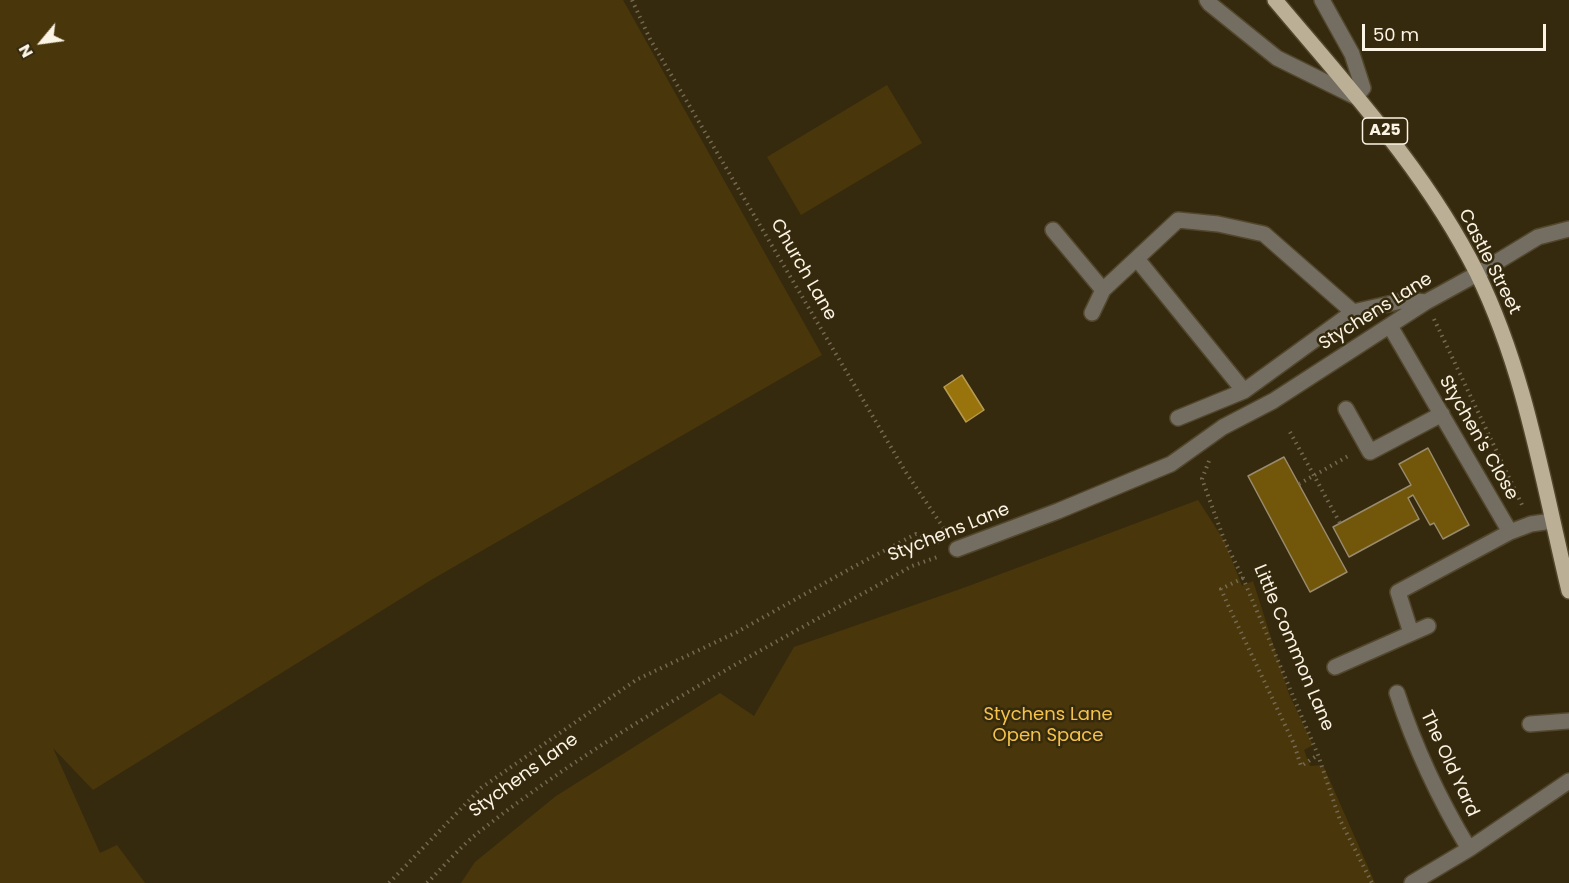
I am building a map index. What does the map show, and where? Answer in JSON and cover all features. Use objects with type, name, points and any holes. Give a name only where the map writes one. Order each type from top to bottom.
[{"type":"main road","name":"Castle Street","points":[[1275,0],[1419,176],[1450,224],[1477,274],[1501,330],[1521,392],[1540,459],[1569,591]]},
{"type":"street","points":[[1207,0],[1276,58],[1356,97],[1363,88],[1352,54],[1322,0]]},
{"type":"street","points":[[1092,313],[1103,290],[1178,220],[1218,224],[1264,234],[1353,312]]},
{"type":"street","name":"Stychens Lane","points":[[957,549],[1058,511],[1171,464],[1223,428],[1273,401],[1426,302],[1538,237],[1569,229]]},
{"type":"street","points":[[1053,230],[1103,290]]},
{"type":"street","points":[[1137,259],[1244,391]]},
{"type":"street","points":[[1178,418],[1244,391],[1353,312],[1406,300],[1426,302]]},
{"type":"street","name":"Stychen's Close","points":[[1390,326],[1510,532]]},
{"type":"street","points":[[1346,409],[1370,452],[1442,414]]},
{"type":"street","points":[[1411,633],[1398,592],[1510,532],[1531,524],[1552,521]]},
{"type":"street","points":[[1335,667],[1428,626]]},
{"type":"street","name":"The Old Yard","points":[[1397,693],[1407,724],[1437,791],[1469,849]]},
{"type":"street","points":[[1530,724],[1569,721]]},
{"type":"street","points":[[1412,883],[1469,849],[1569,781]]},
{"type":"path","name":"Church Lane","points":[[632,0],[650,39],[905,471],[957,549]]},
{"type":"path","points":[[1426,302],[1531,524]]},
{"type":"path","points":[[1290,432],[1340,523]]},
{"type":"path","points":[[1299,484],[1366,446]]},
{"type":"path","name":"Little Common Lane","points":[[1210,459],[1202,479],[1225,542],[1243,578],[1318,755],[1340,820],[1372,883]]},
{"type":"path","points":[[389,883],[481,788],[636,680],[737,632],[916,534],[957,549]]},
{"type":"path","name":"Stychens Lane","points":[[427,883],[477,834],[580,758],[727,670],[912,566],[957,549]]},
{"type":"path","points":[[1243,578],[1221,589],[1294,744],[1301,765],[1318,755]]},
{"type":"green space","points":[[0,0],[623,0],[822,355],[431,580],[93,790],[53,748],[100,853],[117,845],[145,883],[0,883]]},
{"type":"green space","points":[[887,85],[922,143],[801,215],[767,157]]},
{"type":"green space","name":"Stychens Lane Open Space","points":[[1198,500],[1225,542],[1242,586],[1253,581],[1289,694],[1313,745],[1304,750],[1310,766],[1323,765],[1375,883],[461,883],[475,862],[556,796],[720,693],[754,716],[794,647],[966,587]]},
{"type":"shaded area","points":[[962,375],[984,410],[966,422],[944,387]]},
{"type":"building","points":[[1428,448],[1469,525],[1443,539],[1434,523],[1430,525],[1413,495],[1408,498],[1419,519],[1349,557],[1333,527],[1411,485],[1399,464]]},
{"type":"building","points":[[1284,457],[1347,572],[1310,592],[1248,476]]}]
